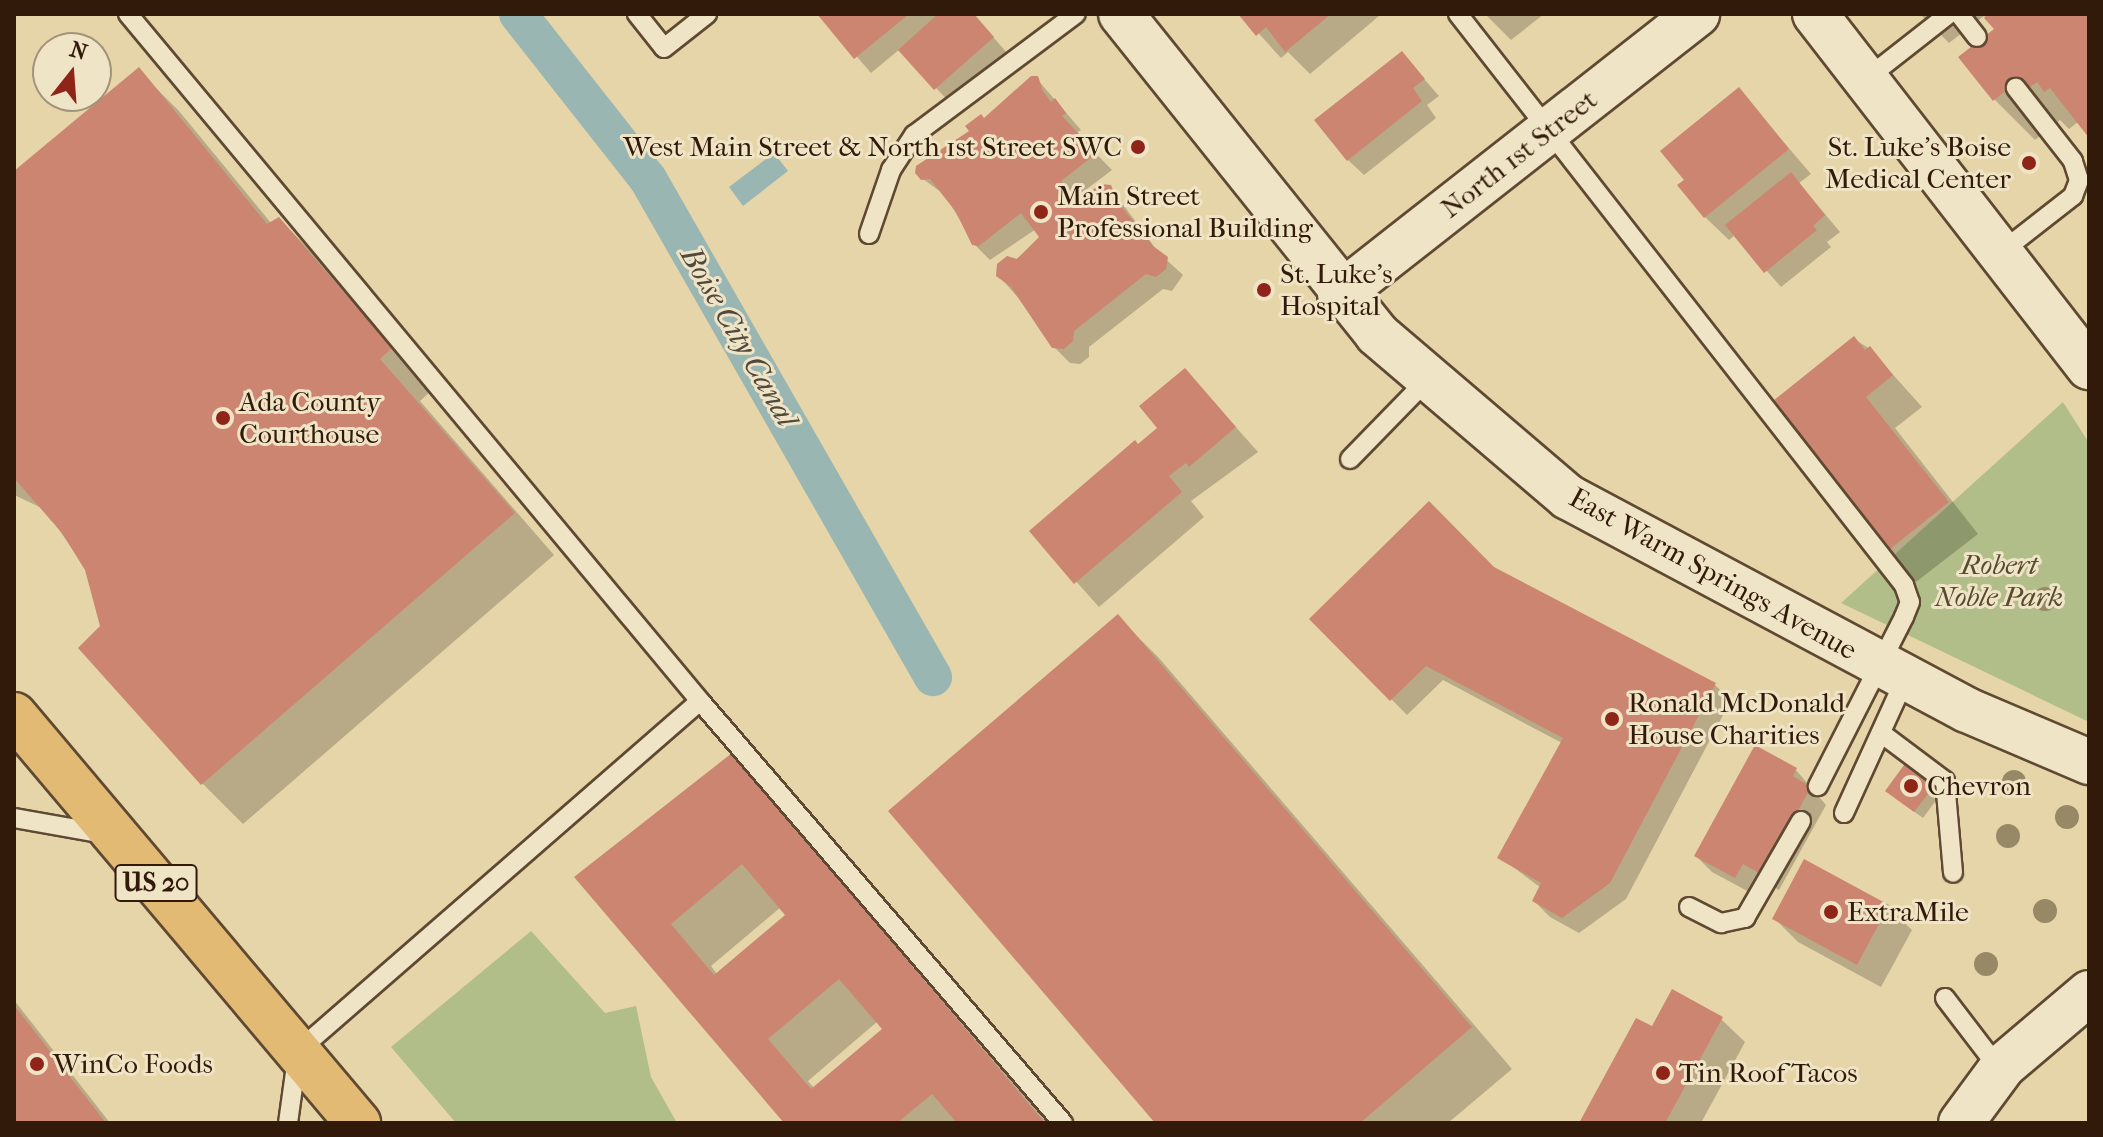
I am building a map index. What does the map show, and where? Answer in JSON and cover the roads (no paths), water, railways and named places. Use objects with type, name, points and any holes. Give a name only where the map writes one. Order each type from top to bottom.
[{"type":"main road","name":"East Warm Springs Avenue","points":[[1121,14],[1340,294],[1427,380],[1568,497],[1967,710],[2089,762]]},
{"type":"main road","name":"North 1st Street","points":[[1340,294],[1697,14]]},
{"type":"main road","points":[[1815,14],[2089,367]]},
{"type":"main road","name":"US 20","points":[[14,715],[358,1123]]},
{"type":"main road","points":[[1961,1123],[2000,1070],[2089,993]]},
{"type":"lane","points":[[128,14],[700,701],[1063,1123]]},
{"type":"lane","points":[[637,14],[664,48],[707,14]]},
{"type":"lane","points":[[869,234],[891,170],[914,135],[1076,14]]},
{"type":"lane","points":[[1458,14],[1904,585],[1910,602],[1892,671],[1881,733],[1844,813]]},
{"type":"lane","points":[[1866,79],[1949,14]]},
{"type":"lane","points":[[1959,14],[1977,37]]},
{"type":"lane","points":[[2000,253],[2073,196],[2079,180],[2073,161],[2016,88]]},
{"type":"lane","points":[[1350,459],[1427,380]]},
{"type":"lane","points":[[1818,786],[1892,671]]},
{"type":"lane","points":[[288,1123],[298,1051],[700,701]]},
{"type":"lane","points":[[1881,733],[1945,781],[1953,873]]},
{"type":"lane","points":[[14,818],[115,835]]},
{"type":"lane","points":[[1689,907],[1721,923],[1745,918],[1801,821]]},
{"type":"lane","points":[[1945,998],[2000,1070]]},
{"type":"water","points":[[774,153],[788,171],[743,206],[729,187]]},
{"type":"waterway","name":"Boise City Canal","points":[[518,14],[648,179],[933,677]]},
{"type":"place","name":"West Main Street & North 1st Street SWC","points":[[1138,147]]},
{"type":"place","name":"St. Luke's Boise Medical Center","points":[[2029,163]]},
{"type":"place","name":"Main Street Professional Building","points":[[1041,212]]},
{"type":"place","name":"St. Luke's Hospital","points":[[1264,290]]},
{"type":"place","name":"Ada County Courthouse","points":[[223,418]]},
{"type":"place","name":"Ronald McDonald House Charities","points":[[1612,719]]},
{"type":"place","name":"Chevron","points":[[1911,786]]},
{"type":"place","name":"ExtraMile","points":[[1831,912]]},
{"type":"place","name":"WinCo Foods","points":[[37,1064]]},
{"type":"place","name":"Tin Roof Tacos","points":[[1663,1073]]},
{"type":"park label","name":"Robert Noble Park","points":[[1999,581]]}]
